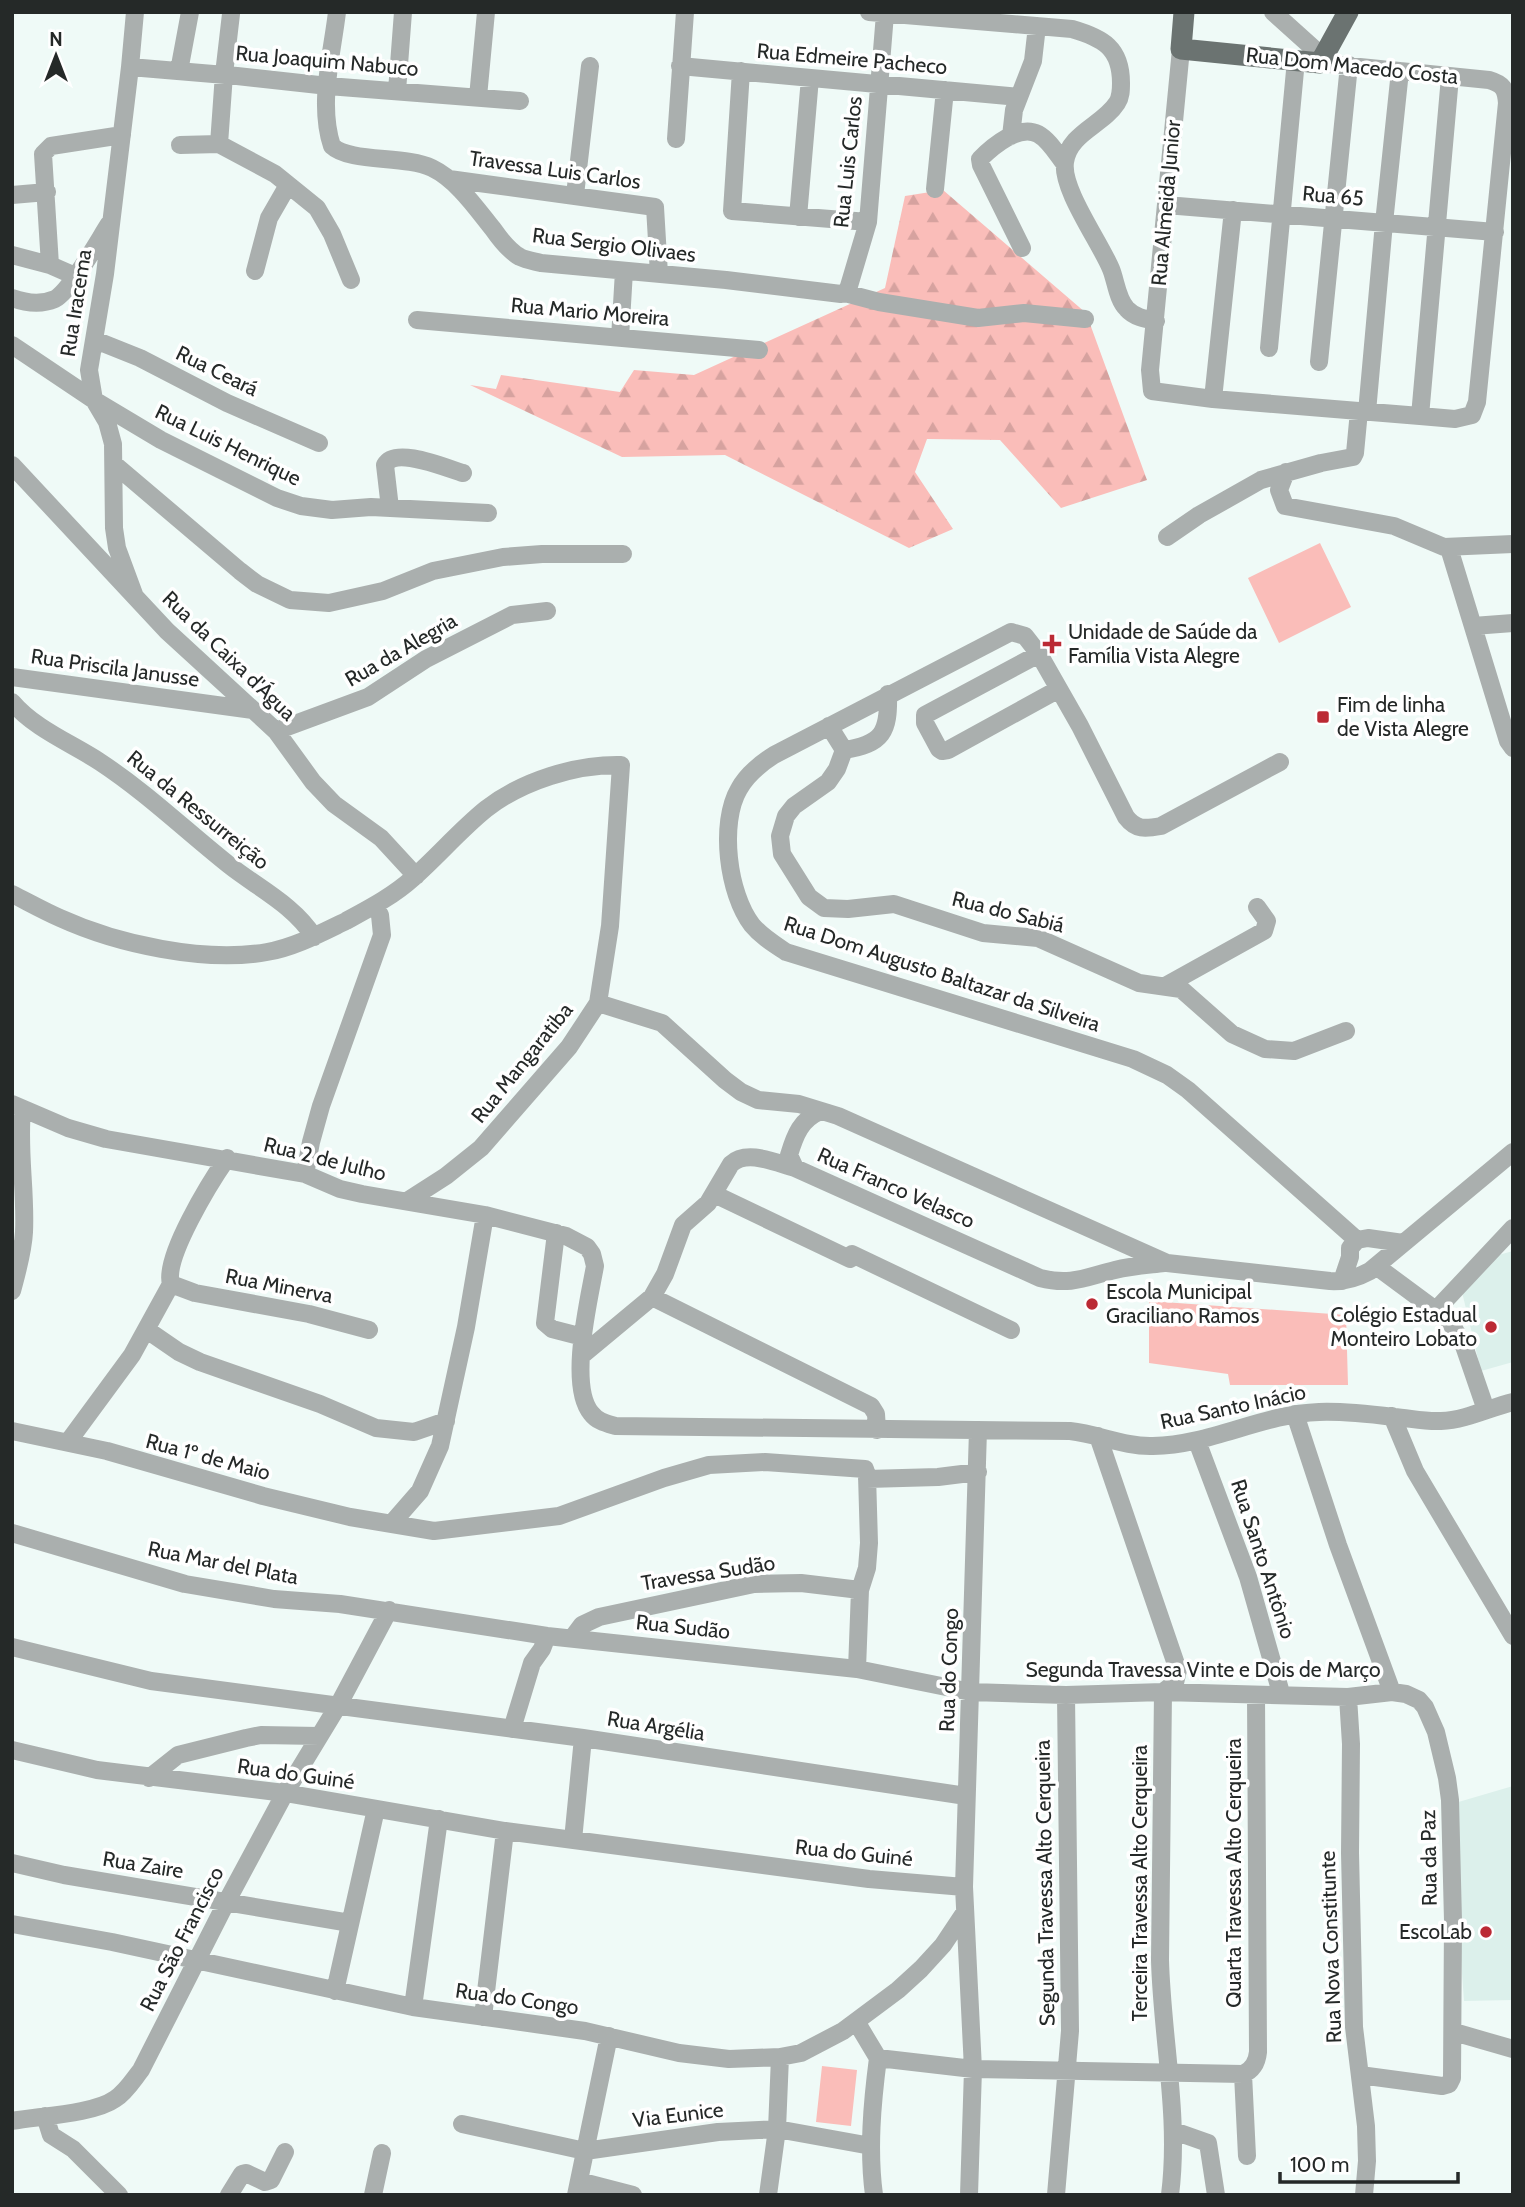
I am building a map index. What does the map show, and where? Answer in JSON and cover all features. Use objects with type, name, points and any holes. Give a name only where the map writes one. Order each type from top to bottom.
[{"type":"main road","name":"Rua Almeida Junior","points":[[1181,49],[1184,12]]},
{"type":"main road","points":[[1322,60],[1348,12]]},
{"type":"main road","name":"Rua Dom Macedo Costa","points":[[1181,49],[1322,60]]},
{"type":"street","name":"Rua Iracema","points":[[134,594],[117,548],[113,508],[113,444],[107,422],[94,400],[89,370],[122,135],[135,12]]},
{"type":"street","points":[[179,71],[190,12]]},
{"type":"street","points":[[328,86],[337,12]]},
{"type":"street","points":[[397,91],[402,12]]},
{"type":"street","points":[[478,97],[486,12]]},
{"type":"street","points":[[676,139],[685,12]]},
{"type":"street","points":[[1273,12],[1322,60]]},
{"type":"street","points":[[877,13],[1072,29],[1096,37],[1112,49],[1121,67],[1119,100],[1114,108],[1076,140],[1064,163]]},
{"type":"street","name":"Rua Luis Carlos","points":[[836,293],[868,222],[879,84],[877,13]]},
{"type":"street","points":[[219,144],[223,74],[231,14]]},
{"type":"street","points":[[1011,136],[1019,97],[1033,61],[1037,26]]},
{"type":"street","name":"Rua Almeida Junior","points":[[1181,49],[1150,386],[1154,393],[1213,399]]},
{"type":"street","points":[[1269,348],[1296,60]]},
{"type":"street","name":"Rua Dom Macedo Costa","points":[[1322,60],[1489,80],[1502,84],[1507,103],[1495,232]]},
{"type":"street","points":[[1319,362],[1349,65]]},
{"type":"street","points":[[575,195],[590,66]]},
{"type":"street","name":"Rua Edmeire Pacheco","points":[[680,66],[1019,97]]},
{"type":"street","name":"Rua Joaquim Nabuco","points":[[130,67],[520,101]]},
{"type":"street","points":[[741,71],[732,211],[868,222]]},
{"type":"street","points":[[1167,537],[1199,514],[1252,484],[1286,472],[1353,457],[1363,412],[1401,71]]},
{"type":"street","points":[[1420,416],[1450,76]]},
{"type":"street","points":[[798,217],[810,78]]},
{"type":"street","name":"Rua Sergio Olivaes","points":[[328,86],[330,142],[335,149],[350,154],[418,163],[432,168],[449,179],[521,258],[836,293],[978,318],[1024,313],[1085,319]]},
{"type":"street","points":[[935,190],[945,90]]},
{"type":"street","points":[[1022,247],[980,161],[981,157],[1011,136],[1027,131],[1041,135],[1064,163],[1071,192],[1111,270],[1124,306],[1139,317],[1156,321]]},
{"type":"street","points":[[50,265],[47,192],[42,158],[46,149],[122,135]]},
{"type":"street","points":[[180,145],[219,144],[275,174],[288,184],[324,217],[351,280]]},
{"type":"street","name":"Travessa Luis Carlos","points":[[449,179],[655,207],[659,274]]},
{"type":"street","points":[[256,271],[269,219],[288,184]]},
{"type":"street","points":[[12,195],[47,192]]},
{"type":"street","name":"Rua 65","points":[[1166,205],[1495,232]]},
{"type":"street","points":[[1233,210],[1213,399],[1363,412],[1462,419],[1476,411],[1495,232]]},
{"type":"street","points":[[12,298],[24,302],[47,302],[58,297],[75,276],[111,219]]},
{"type":"street","points":[[12,255],[50,265],[75,276]]},
{"type":"street","points":[[620,338],[624,271]]},
{"type":"street","name":"Rua Mario Moreira","points":[[417,320],[759,350]]},
{"type":"street","name":"Rua Ceará","points":[[95,340],[140,358],[227,403],[319,443]]},
{"type":"street","name":"Rua Luis Henrique","points":[[12,345],[94,400],[183,452],[277,498],[301,506],[332,510],[390,508],[488,513]]},
{"type":"street","points":[[390,508],[384,465],[386,460],[394,456],[424,460],[463,473]]},
{"type":"street","points":[[114,464],[240,571],[265,588],[295,602],[342,601],[383,591],[433,571],[503,556],[623,554]]},
{"type":"street","name":"Rua da Caixa d'Água","points":[[12,465],[167,631],[276,731],[326,797],[348,817],[381,838],[416,876]]},
{"type":"street","points":[[1286,472],[1279,490],[1285,506],[1394,526],[1449,548],[1513,544]]},
{"type":"street","points":[[1449,548],[1473,626],[1505,702],[1508,741],[1513,748]]},
{"type":"street","name":"Rua da Alegria","points":[[276,731],[368,697],[426,659],[512,615],[547,611]]},
{"type":"street","points":[[1473,626],[1513,623]]},
{"type":"street","name":"Rua Dom Augusto Baltazar da Silveira","points":[[1039,654],[1030,640],[1018,633],[1003,634],[774,755],[757,767],[744,781],[733,801],[729,831],[733,884],[743,909],[752,925],[768,941],[786,951],[1133,1059],[1160,1071],[1198,1098],[1362,1239]]},
{"type":"street","points":[[1059,689],[948,750],[942,751],[939,748],[925,723],[925,715],[1039,654],[1059,689],[1126,817],[1139,828],[1161,825],[1280,762]]},
{"type":"street","name":"Rua Priscila Janusse","points":[[12,677],[253,710]]},
{"type":"street","points":[[829,726],[844,750],[866,746],[879,738],[888,722],[888,694]]},
{"type":"street","name":"Rua da Ressurreição","points":[[12,702],[43,727],[138,787],[228,865],[293,911],[314,937]]},
{"type":"street","name":"Rua do Sabiá","points":[[844,750],[837,769],[828,782],[794,806],[782,825],[780,836],[782,854],[809,897],[824,908],[894,904],[984,933],[1038,938],[1139,983],[1181,989],[1232,1034],[1265,1049],[1294,1051],[1346,1031]]},
{"type":"street","name":"Rua Mangaratiba","points":[[407,1201],[446,1176],[481,1148],[569,1047],[598,1003],[610,926],[621,765],[564,773],[520,789],[488,808],[416,876]]},
{"type":"street","points":[[12,894],[100,933],[181,951],[243,954],[268,951],[314,937],[375,906],[416,876]]},
{"type":"street","points":[[306,1174],[310,1142],[321,1106],[382,935],[380,915],[375,906]]},
{"type":"street","points":[[1165,986],[1264,931],[1266,921],[1257,907]]},
{"type":"street","points":[[598,1003],[662,1023],[741,1092],[758,1100],[799,1104],[821,1111]]},
{"type":"street","points":[[12,1291],[22,1251],[24,1229],[17,1107]]},
{"type":"street","name":"Rua 2 de Julho","points":[[17,1107],[68,1128],[106,1139],[227,1158],[306,1174],[340,1189],[485,1215],[556,1233],[575,1239],[587,1247]]},
{"type":"street","name":"Rua Franco Velasco","points":[[1167,1263],[838,1116],[821,1111],[804,1121],[789,1155],[795,1168],[1040,1278],[1055,1282],[1071,1282],[1128,1267],[1167,1263],[1342,1281],[1357,1277],[1376,1266],[1513,1152]]},
{"type":"street","points":[[581,1356],[652,1297],[665,1274],[683,1225],[708,1203],[726,1170],[736,1159],[756,1157],[795,1168]]},
{"type":"street","points":[[68,1442],[132,1355],[175,1287],[169,1277],[178,1247],[198,1204],[227,1158]]},
{"type":"street","points":[[714,1194],[1011,1329]]},
{"type":"street","points":[[393,1522],[420,1491],[437,1454],[466,1327],[485,1215]]},
{"type":"street","points":[[1437,1310],[1513,1228]]},
{"type":"street","points":[[556,1233],[545,1323],[552,1329],[583,1337]]},
{"type":"street","points":[[1342,1281],[1350,1257],[1350,1248],[1362,1239],[1403,1243]]},
{"type":"street","points":[[1362,1239],[1380,1247],[1381,1257],[1376,1266]]},
{"type":"street","name":"Rua Santo Inácio","points":[[587,1247],[595,1266],[581,1356],[582,1391],[585,1403],[596,1418],[615,1426],[1070,1431],[1142,1446],[1197,1441],[1270,1419],[1295,1415],[1355,1413],[1443,1421],[1513,1402]]},
{"type":"street","points":[[1350,1257],[1353,1263],[1361,1268],[1376,1266],[1437,1310],[1457,1332],[1486,1410]]},
{"type":"street","name":"Rua Minerva","points":[[175,1287],[369,1329]]},
{"type":"street","points":[[652,1297],[871,1406],[876,1414],[877,1430]]},
{"type":"street","points":[[147,1330],[179,1352],[200,1362],[320,1404],[376,1428],[414,1432],[446,1421]]},
{"type":"street","name":"Segunda Travessa Vinte e Dois de Março","points":[[971,1692],[1066,1695],[1163,1692],[1256,1695],[1282,1693],[1348,1697],[1392,1692],[1338,1545],[1295,1415]]},
{"type":"street","points":[[1392,1416],[1415,1471],[1513,1636]]},
{"type":"street","name":"Rua do Congo","points":[[969,2195],[973,2069],[964,1887],[978,1430]]},
{"type":"street","name":"Rua 1º de Maio","points":[[12,1431],[68,1442],[350,1517],[393,1522],[434,1531],[550,1518],[709,1465],[765,1462],[863,1474],[938,1477],[978,1472]]},
{"type":"street","points":[[1098,1436],[1178,1670],[1175,1683],[1163,1692]]},
{"type":"street","name":"Rua Santo Antônio","points":[[1197,1441],[1248,1577],[1282,1693]]},
{"type":"street","points":[[857,1669],[860,1590],[867,1568],[869,1543],[863,1474]]},
{"type":"street","name":"Rua Mar del Plata","points":[[12,1533],[185,1584],[274,1599],[389,1610]]},
{"type":"street","name":"Travessa Sudão","points":[[573,1637],[582,1625],[599,1617],[732,1587],[788,1583],[860,1590]]},
{"type":"street","name":"Rua Sudão","points":[[389,1610],[547,1636],[857,1669],[971,1692]]},
{"type":"street","name":"Rua São Francisco","points":[[12,2121],[99,2107],[114,2100],[141,2070],[195,1960],[285,1793],[339,1704],[389,1610]]},
{"type":"street","points":[[512,1729],[532,1664],[547,1636]]},
{"type":"street","points":[[12,1647],[151,1681],[339,1704]]},
{"type":"street","name":"Terceira Travessa Alto Cerqueira","points":[[1163,1692],[1160,1960],[1174,2131],[1170,2195]]},
{"type":"street","name":"Rua da Paz","points":[[1360,2076],[1447,2086],[1452,2078],[1454,2032],[1450,1800],[1447,1778],[1436,1732],[1425,1707],[1419,1700],[1406,1694],[1392,1692]]},
{"type":"street","name":"Segunda Travessa Alto Cerqueira","points":[[1056,2195],[1070,2031],[1066,1695]]},
{"type":"street","name":"Quarta Travessa Alto Cerqueira","points":[[1243,2074],[1252,2069],[1258,2052],[1256,1695]]},
{"type":"street","name":"Rua Nova Constitunte","points":[[1348,1697],[1351,1744],[1353,2003],[1367,2153],[1364,2195]]},
{"type":"street","name":"Rua Argélia","points":[[339,1704],[966,1796]]},
{"type":"street","points":[[149,1778],[178,1755],[246,1738],[261,1735],[319,1736]]},
{"type":"street","points":[[573,1840],[583,1738]]},
{"type":"street","name":"Rua do Guiné","points":[[12,1750],[97,1770],[285,1793],[505,1831],[869,1879],[964,1887]]},
{"type":"street","points":[[335,1991],[376,1809]]},
{"type":"street","points":[[413,2007],[439,1819]]},
{"type":"street","points":[[483,2017],[505,1831]]},
{"type":"street","name":"Rua Zaire","points":[[12,1863],[64,1875],[350,1923]]},
{"type":"street","name":"Rua do Congo","points":[[12,1924],[413,2007],[610,2036],[698,2057],[729,2059],[780,2057],[812,2048],[857,2023],[921,1969],[943,1945],[965,1912]]},
{"type":"street","points":[[857,2023],[878,2058],[872,2101],[874,2195]]},
{"type":"street","points":[[1454,2032],[1513,2049]]},
{"type":"street","points":[[610,2036],[578,2188],[634,2195]]},
{"type":"street","points":[[768,2195],[777,2129],[780,2057]]},
{"type":"street","points":[[878,2058],[973,2069],[1243,2074],[1247,2156]]},
{"type":"street","points":[[45,2116],[51,2135],[80,2155],[118,2195]]},
{"type":"street","points":[[462,2124],[585,2151]]},
{"type":"street","name":"Via Eunice","points":[[585,2151],[718,2132],[777,2129],[871,2146]]},
{"type":"street","points":[[1174,2131],[1208,2143],[1216,2195]]},
{"type":"street","points":[[229,2195],[242,2174],[246,2173],[265,2182],[271,2180],[285,2152]]},
{"type":"street","points":[[373,2195],[382,2153]]},
{"type":"shaded area","name":"Colégio Estadual Monteiro Lobato","points":[[1513,1251],[1513,1362],[1481,1371],[1462,1292],[1491,1257]]},
{"type":"shaded area","name":"EscoLab","points":[[1513,1786],[1513,2000],[1464,2001],[1454,1863],[1455,1803]]},
{"type":"green space","points":[[943,190],[1086,313],[1147,480],[1061,508],[1000,440],[927,439],[915,472],[953,529],[909,548],[725,455],[622,457],[470,385],[496,389],[501,375],[620,392],[634,370],[694,375],[885,288],[905,196]]},
{"type":"green space","points":[[1320,543],[1351,607],[1279,643],[1248,578]]},
{"type":"green space","points":[[1149,1301],[1346,1315],[1348,1385],[1230,1385],[1228,1374],[1149,1363]]},
{"type":"green space","points":[[822,2066],[857,2070],[851,2126],[816,2122]]},
{"type":"place","name":"Unidade de Saúde da Família Vista Alegre","points":[[1052,644]]},
{"type":"place","name":"Fim de linha de Vista Alegre","points":[[1323,717]]},
{"type":"place","name":"Escola Municipal Graciliano Ramos","points":[[1092,1304]]},
{"type":"place","name":"Colégio Estadual Monteiro Lobato","points":[[1491,1327]]},
{"type":"place","name":"EscoLab","points":[[1486,1932]]}]
